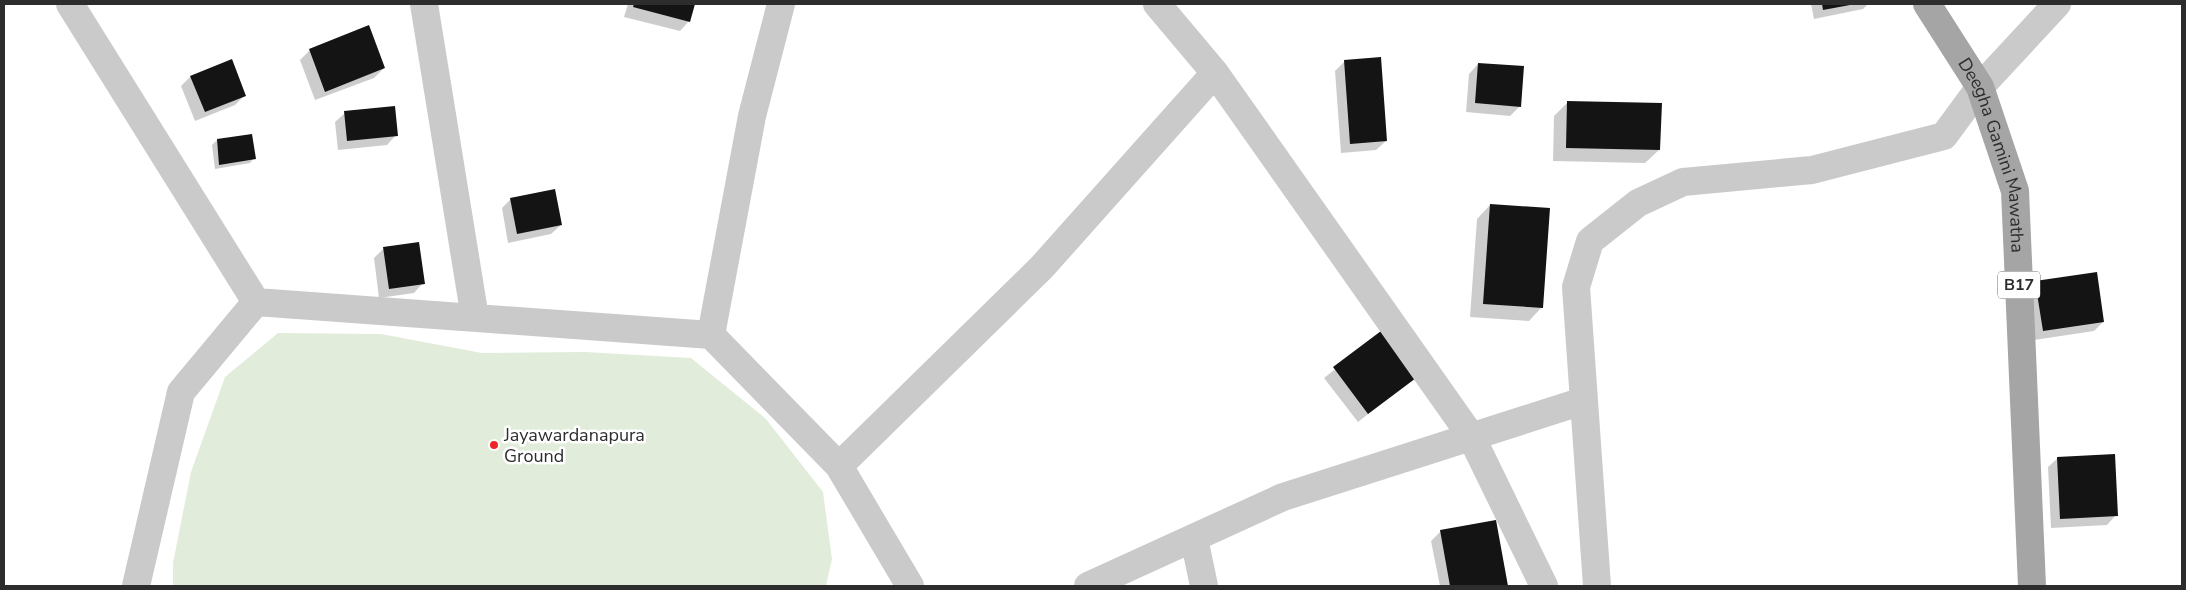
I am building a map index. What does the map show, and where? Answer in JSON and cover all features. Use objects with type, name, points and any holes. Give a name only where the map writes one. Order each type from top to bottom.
[{"type":"main road","name":"Deegha Gamini Mawatha","points":[[1928,4],[1980,87],[2015,191],[2032,586]]},
{"type":"street","points":[[70,4],[256,302]]},
{"type":"street","points":[[424,4],[475,318]]},
{"type":"street","points":[[711,335],[752,116],[781,4]]},
{"type":"street","points":[[1157,4],[1215,74],[1471,436],[1544,586]]},
{"type":"street","points":[[1597,586],[1576,287],[1590,241],[1638,203],[1683,182],[1812,170],[1944,136],[1980,87],[2057,4]]},
{"type":"street","points":[[839,466],[1042,267],[1215,74]]},
{"type":"street","points":[[256,302],[711,335],[839,466],[910,586]]},
{"type":"street","points":[[136,586],[181,392],[256,302]]},
{"type":"street","points":[[1088,586],[1283,497],[1583,401]]},
{"type":"street","points":[[1194,538],[1204,586]]},
{"type":"green space","name":"Jayawardanapura Ground","points":[[278,333],[381,334],[482,353],[585,352],[691,358],[766,419],[823,492],[832,559],[826,586],[173,586],[173,563],[191,472],[225,377]]},
{"type":"building","points":[[634,4],[695,4],[690,22],[633,7]]},
{"type":"building","points":[[1822,4],[1850,4],[1850,5],[1823,10]]},
{"type":"building","points":[[369,25],[385,68],[325,92],[309,49]]},
{"type":"building","points":[[1381,57],[1387,141],[1350,144],[1344,60]]},
{"type":"building","points":[[232,59],[246,96],[205,112],[190,76]]},
{"type":"building","points":[[1478,63],[1524,66],[1521,107],[1475,103]]},
{"type":"building","points":[[1567,101],[1662,103],[1660,150],[1566,148]]},
{"type":"building","points":[[395,106],[398,136],[347,141],[344,111]]},
{"type":"building","points":[[252,134],[256,159],[219,165],[217,139]]},
{"type":"building","points":[[555,189],[562,225],[517,234],[510,198]]},
{"type":"building","points":[[1490,204],[1550,208],[1543,308],[1483,304]]},
{"type":"building","points":[[419,242],[425,284],[389,289],[383,247]]},
{"type":"building","points":[[2097,272],[2104,322],[2043,331],[2035,281]]},
{"type":"building","points":[[1381,331],[1416,378],[1368,414],[1333,367]]},
{"type":"building","points":[[2115,454],[2118,516],[2060,519],[2057,457]]},
{"type":"building","points":[[1496,520],[1508,586],[1450,586],[1440,530]]},
{"type":"place","name":"Jayawardanapura Ground","points":[[494,445]]}]
